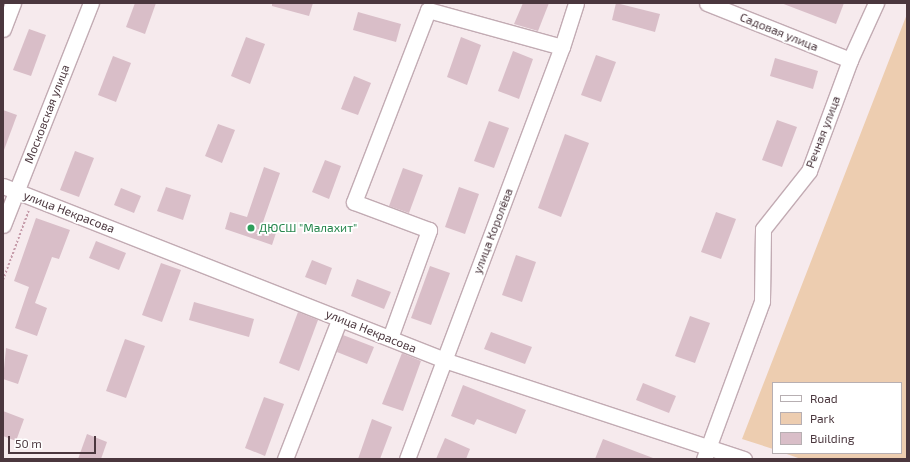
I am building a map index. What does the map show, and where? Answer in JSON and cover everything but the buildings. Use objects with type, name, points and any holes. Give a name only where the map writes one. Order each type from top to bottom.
[{"type":"street","points":[[3,30],[13,3]]},
{"type":"street","name":"Московская улица","points":[[3,225],[10,189],[91,3]]},
{"type":"street","name":"улица Королёва","points":[[407,459],[562,47],[576,3]]},
{"type":"street","name":"Садовая улица","points":[[707,3],[850,60]]},
{"type":"street","name":"Речная улица","points":[[706,453],[762,301],[763,229],[809,171],[850,60],[876,3]]},
{"type":"street","points":[[390,338],[429,230],[354,202],[428,10],[562,47]]},
{"type":"street","name":"улица Некрасова","points":[[10,189],[444,360],[706,453],[744,459]]},
{"type":"street","points":[[287,459],[340,318]]},
{"type":"path","points":[[3,280],[34,198]]},
{"type":"green space","points":[[907,14],[907,459],[801,459],[787,454],[902,454],[902,382],[772,382],[772,449],[742,439]]},
{"type":"place","name":"ДЮСШ \"Малахит\"","points":[[251,228]]}]
